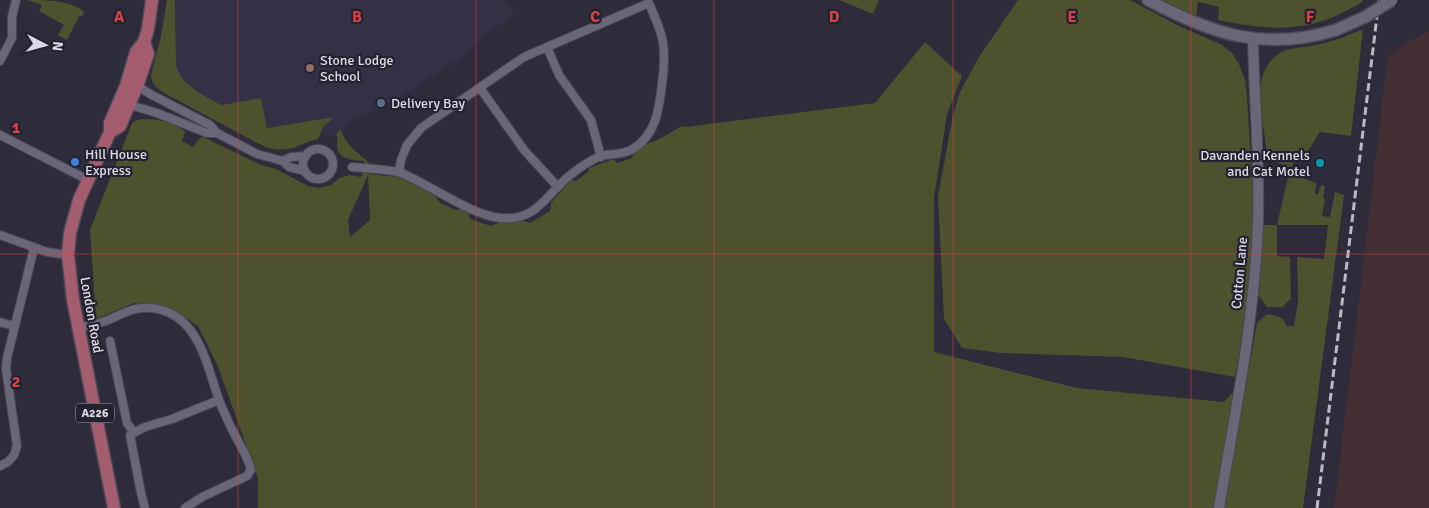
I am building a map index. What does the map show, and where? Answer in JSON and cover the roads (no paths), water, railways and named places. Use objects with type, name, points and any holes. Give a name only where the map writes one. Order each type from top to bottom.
[{"type":"main road","name":"London Road","points":[[114,508],[78,328],[68,255],[75,213],[88,180],[110,132],[120,126],[125,103],[132,86],[136,52],[144,42],[148,28],[152,0]]},
{"type":"main road","points":[[1148,0],[1203,26],[1234,36],[1253,39],[1304,38],[1336,30],[1365,18],[1392,0]]},
{"type":"street","points":[[0,61],[12,38],[12,17],[16,0]]},
{"type":"street","points":[[352,167],[399,172],[432,187],[478,212],[499,218],[518,217],[530,213],[539,207],[575,171],[601,157],[623,153],[635,147],[648,135],[658,116],[664,53],[662,38],[648,2],[524,57],[431,120],[416,133],[405,150],[399,172]]},
{"type":"street","name":"Cotton Lane","points":[[1219,508],[1253,299],[1258,222],[1259,162],[1253,39]]},
{"type":"street","points":[[547,47],[559,75],[591,120],[601,157]]},
{"type":"street","points":[[132,86],[210,126],[217,133],[257,154],[283,161],[289,167],[305,171],[314,179],[322,179],[330,175],[334,164],[331,156],[324,150],[316,149],[306,156],[291,157],[283,161]]},
{"type":"street","points":[[480,88],[524,150],[558,187]]},
{"type":"street","points":[[125,103],[157,113],[207,133],[217,133]]},
{"type":"street","points":[[0,135],[88,180]]},
{"type":"street","points":[[305,171],[304,161],[306,156]]},
{"type":"street","points":[[0,235],[34,248],[68,255]]},
{"type":"street","points":[[0,466],[10,460],[17,448],[6,369],[14,326],[34,248]]},
{"type":"street","points":[[78,328],[103,322],[135,308],[154,308],[169,313],[186,325],[197,340],[231,429],[251,468],[250,473],[246,476],[196,500],[185,508]]},
{"type":"street","points":[[0,322],[14,326]]},
{"type":"street","points":[[110,341],[128,423],[134,432]]},
{"type":"street","points":[[145,508],[130,434],[145,426],[172,419],[219,400]]},
{"type":"railway","points":[[1317,508],[1379,0]]},
{"type":"place","name":"Stone Lodge School","points":[[310,68]]},
{"type":"place","name":"Delivery Bay","points":[[381,103]]},
{"type":"place","name":"Hill House Express","points":[[75,162]]},
{"type":"place","name":"Davanden Kennels and Cat Motel","points":[[1320,163]]}]
